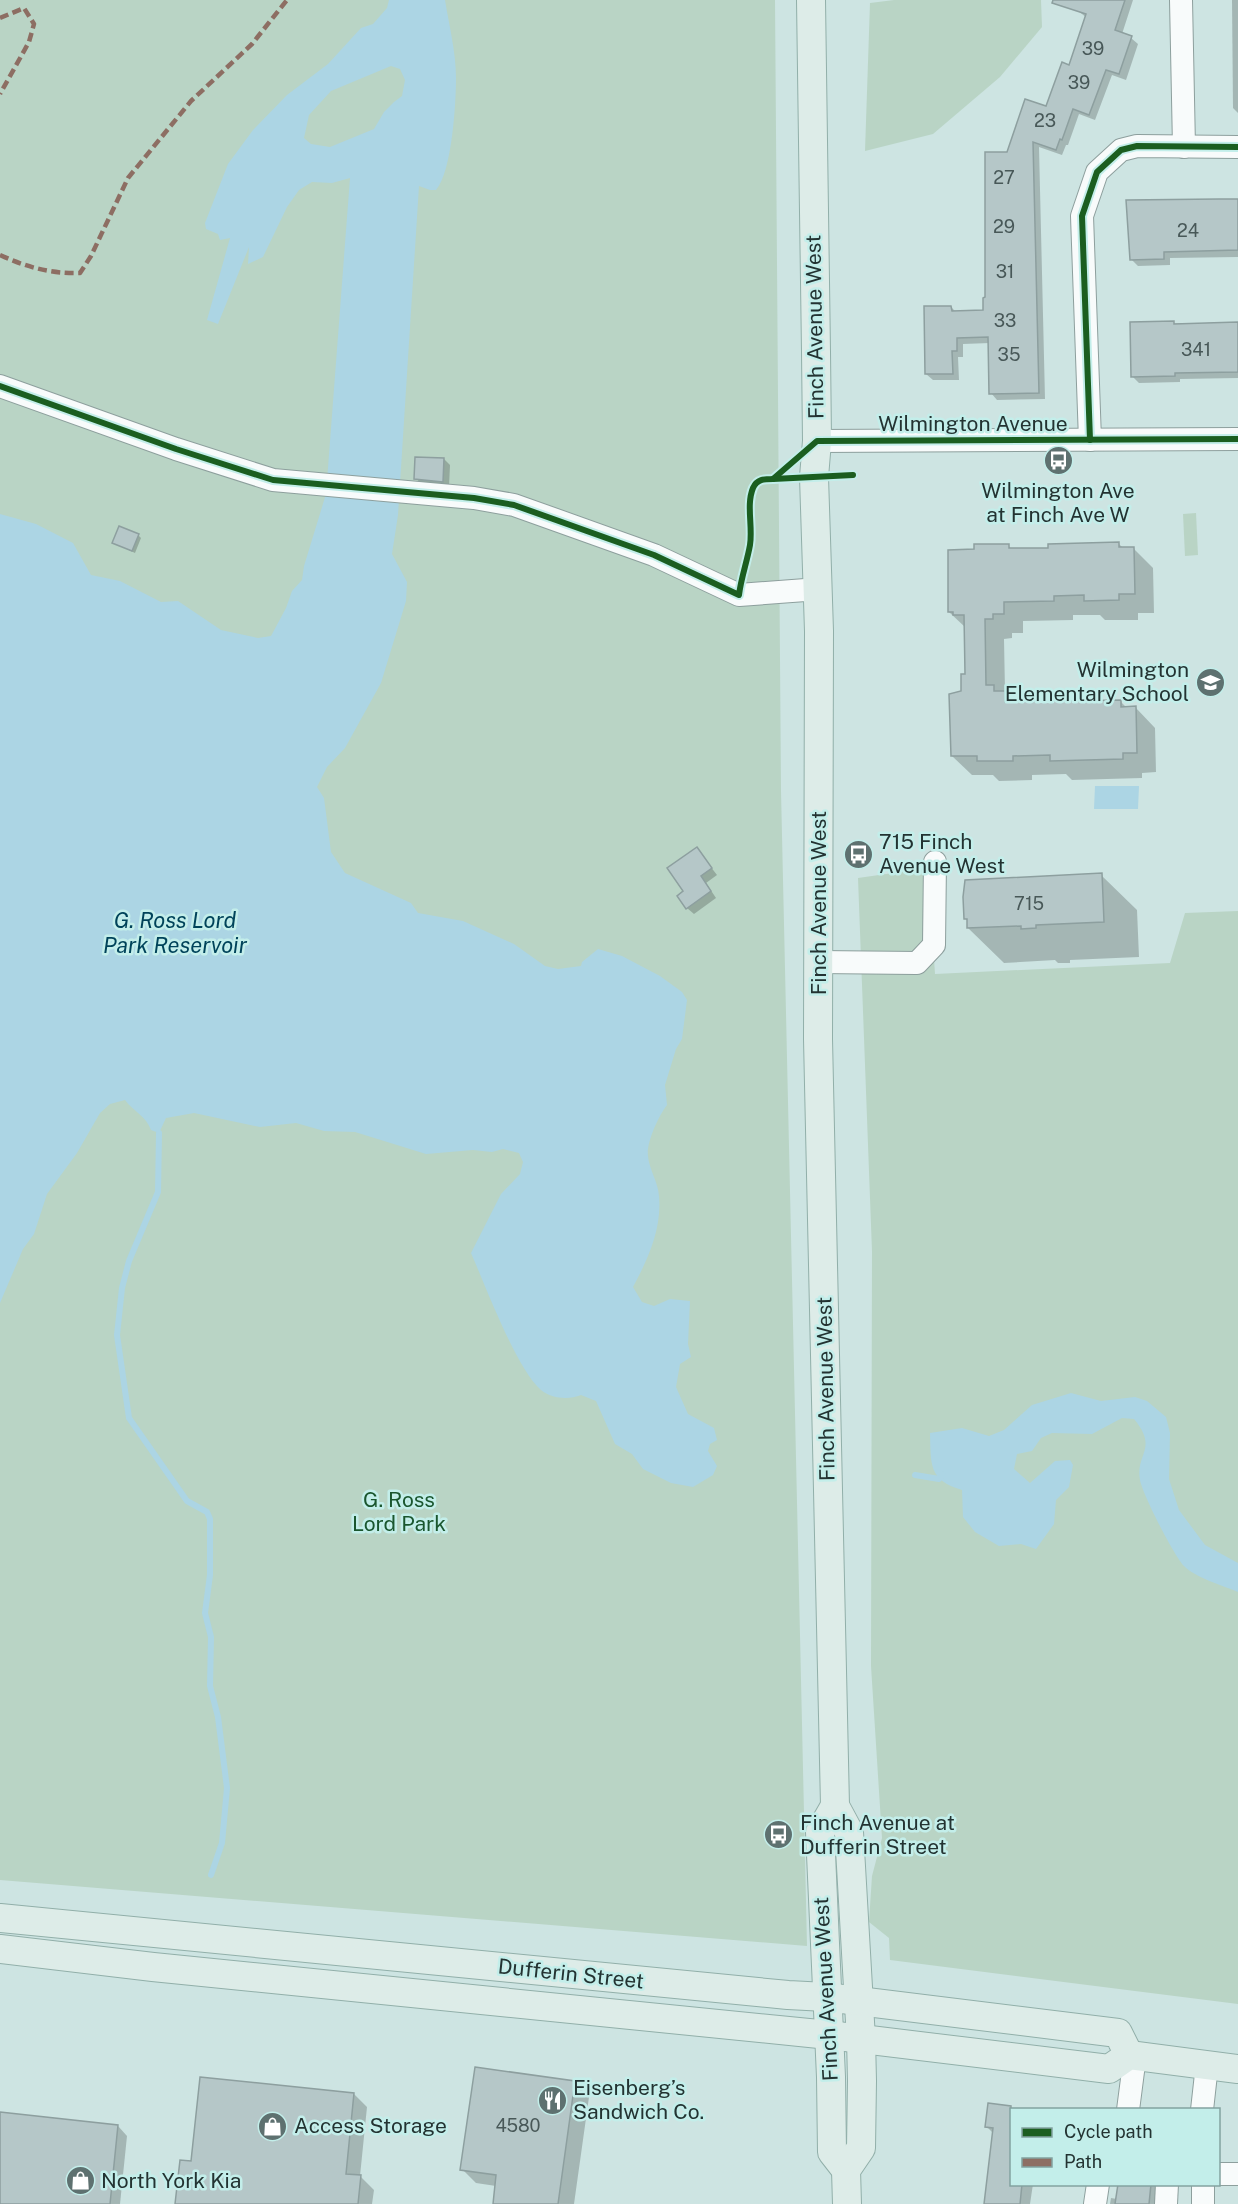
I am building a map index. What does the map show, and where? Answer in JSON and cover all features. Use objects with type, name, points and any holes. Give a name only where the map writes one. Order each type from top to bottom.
[{"type":"main road","name":"Finch Avenue West","points":[[811,0],[817,441],[814,477],[819,589],[818,1039],[835,1806],[849,1832],[861,2039],[861,2148],[846,2170],[847,2204]]},
{"type":"main road","name":"Finch Avenue West","points":[[835,1806],[820,1832],[832,2152],[846,2170]]},
{"type":"main road","name":"Dufferin Street","points":[[0,1918],[826,1997],[1118,2033],[1132,2055],[1109,2069],[829,2035],[153,1967],[0,1949]]},
{"type":"main road","points":[[1132,2055],[1238,2069]]},
{"type":"street","points":[[1181,0],[1184,147]]},
{"type":"street","points":[[1090,440],[1082,216],[1097,172],[1121,150],[1137,146],[1238,147]]},
{"type":"street","points":[[0,387],[243,472],[273,480],[474,498],[514,505],[654,555],[739,596],[819,589]]},
{"type":"street","name":"Wilmington Avenue","points":[[817,441],[1238,439]]},
{"type":"street","points":[[818,962],[917,963],[934,945],[935,862]]},
{"type":"street","points":[[0,1910],[32,1922]]},
{"type":"street","points":[[1128,2108],[1132,2055]]},
{"type":"street","points":[[1202,2108],[1207,2065]]},
{"type":"street","points":[[1220,2174],[1238,2174]]},
{"type":"street","points":[[1095,2204],[1098,2186]]},
{"type":"street","points":[[1166,2204],[1167,2186]]},
{"type":"street","points":[[1203,2186],[1203,2204]]},
{"type":"green space","name":"G. Ross Lord Park","points":[[0,0],[775,0],[781,791],[807,1946],[0,1880]]},
{"type":"green space","points":[[894,0],[1041,0],[1042,27],[1000,77],[933,134],[865,151],[870,3]]},
{"type":"green space","points":[[1196,513],[1198,555],[1185,556],[1183,514]]},
{"type":"green space","points":[[928,868],[935,974],[1170,963],[1185,913],[1238,911],[1238,2004],[890,1960],[889,1938],[869,1922],[872,1876],[882,1838],[871,1666],[872,1251],[858,878]]},
{"type":"water","name":"G. Ross Lord Park Reservoir","points":[[389,0],[445,0],[456,68],[454,120],[446,168],[441,181],[436,190],[419,186],[398,515],[392,554],[407,582],[406,601],[381,683],[345,748],[327,767],[317,787],[324,798],[331,852],[345,873],[411,903],[418,913],[463,921],[514,944],[545,966],[558,969],[581,966],[582,962],[598,949],[622,956],[660,976],[682,992],[687,1000],[682,1039],[676,1049],[665,1085],[667,1105],[654,1129],[648,1150],[658,1191],[659,1208],[656,1232],[649,1255],[633,1287],[642,1302],[654,1306],[670,1299],[690,1301],[688,1344],[691,1357],[680,1364],[676,1387],[688,1414],[714,1428],[717,1440],[710,1444],[708,1451],[717,1466],[713,1475],[693,1487],[671,1483],[643,1469],[632,1454],[615,1444],[596,1401],[581,1395],[566,1398],[555,1397],[541,1390],[531,1379],[512,1346],[471,1253],[501,1194],[520,1174],[523,1162],[519,1153],[503,1149],[492,1152],[473,1150],[426,1154],[355,1132],[324,1131],[296,1123],[260,1127],[194,1113],[166,1118],[159,1133],[151,1130],[146,1121],[125,1100],[110,1104],[100,1113],[77,1153],[47,1194],[34,1234],[23,1249],[0,1303],[0,514],[36,524],[73,543],[91,575],[120,581],[161,602],[178,601],[221,630],[258,638],[271,636],[292,591],[302,580],[304,566],[326,494],[350,178],[332,183],[312,182],[299,190],[287,207],[263,257],[248,264],[249,247],[218,324],[207,320],[230,238],[220,240],[218,234],[206,229],[205,223],[228,164],[253,130],[287,95],[328,64],[361,28],[373,24],[387,8]],"holes":[[[391,66],[400,69],[405,80],[402,96],[384,112],[374,129],[330,147],[311,144],[304,138],[309,115],[331,91]]]},
{"type":"water","points":[[1095,786],[1139,786],[1138,809],[1094,809]]},
{"type":"water","points":[[1071,1393],[1101,1401],[1135,1397],[1147,1401],[1166,1417],[1170,1433],[1169,1479],[1179,1510],[1205,1545],[1238,1563],[1238,1592],[1189,1570],[1179,1560],[1142,1487],[1139,1471],[1146,1445],[1141,1429],[1134,1419],[1122,1418],[1092,1434],[1052,1433],[1041,1438],[1032,1451],[1017,1454],[1014,1469],[1030,1483],[1055,1461],[1070,1460],[1073,1465],[1069,1487],[1056,1500],[1054,1524],[1036,1549],[1021,1544],[999,1546],[975,1532],[963,1517],[962,1490],[951,1486],[937,1476],[932,1462],[930,1433],[962,1428],[989,1436],[1004,1430],[1032,1405]]},
{"type":"building","points":[[1053,0],[1125,0],[1115,30],[1132,36],[1119,74],[1106,70],[1089,115],[1073,109],[1056,150],[1033,142],[1039,393],[989,394],[988,337],[957,338],[957,351],[952,351],[953,374],[925,374],[924,306],[951,306],[952,311],[983,310],[983,298],[985,297],[985,152],[1007,152],[1025,99],[1046,106],[1062,62],[1069,65],[1086,14],[1052,3]]},
{"type":"building","points":[[1238,199],[1238,250],[1164,252],[1164,259],[1130,260],[1126,200]]},
{"type":"building","points":[[1174,321],[1174,324],[1238,322],[1238,372],[1175,373],[1175,376],[1131,377],[1130,322]]},
{"type":"building","points":[[415,457],[444,458],[443,482],[414,479]]},
{"type":"building","points":[[119,526],[139,534],[132,551],[112,543]]},
{"type":"building","points":[[1119,542],[1119,547],[1134,547],[1135,594],[1119,594],[1119,600],[1084,601],[1084,595],[1054,596],[1054,601],[1004,602],[1004,614],[993,614],[993,619],[985,619],[986,685],[994,685],[994,691],[1005,691],[1005,702],[1121,700],[1121,707],[1136,706],[1137,753],[1123,753],[1123,759],[1050,761],[1050,755],[1013,756],[1013,761],[977,761],[977,756],[951,756],[949,694],[961,691],[961,674],[965,674],[964,615],[953,615],[953,612],[948,612],[948,550],[974,549],[974,544],[1009,544],[1009,548],[1048,548],[1048,544]]},
{"type":"building","points":[[697,847],[712,868],[701,876],[711,891],[686,909],[677,896],[683,891],[667,868]]},
{"type":"building","points":[[1102,873],[1104,922],[1036,925],[1036,928],[1021,929],[1021,926],[967,928],[967,919],[964,919],[963,897],[965,880]]},
{"type":"building","points":[[475,2067],[575,2081],[558,2204],[493,2204],[496,2175],[460,2170]]},
{"type":"building","name":"Access Storage","points":[[200,2077],[354,2093],[346,2174],[361,2175],[358,2204],[175,2204],[180,2160],[191,2161]]},
{"type":"building","points":[[988,2103],[1011,2106],[1010,2186],[1022,2186],[1020,2204],[984,2204],[993,2128],[985,2127]]},
{"type":"building","points":[[0,2112],[118,2125],[110,2204],[0,2204]]},
{"type":"building","points":[[1118,2186],[1151,2186],[1149,2204],[1115,2204]]},
{"type":"waterway","points":[[159,1133],[158,1192],[129,1261],[122,1288],[117,1335],[129,1418],[187,1501],[207,1512],[210,1519],[210,1575],[205,1613],[211,1637],[210,1686],[218,1717],[227,1788],[222,1843],[211,1875]]},
{"type":"waterway","points":[[915,1475],[939,1479],[943,1475]]},
{"type":"marked path","points":[[0,255],[39,269],[80,273],[91,256],[128,178],[191,101],[252,44],[287,0]]},
{"type":"marked path","points":[[0,18],[24,8],[34,24],[29,42],[0,94]]},
{"type":"cycle path","points":[[1090,440],[1082,216],[1097,172],[1121,150],[1137,146],[1238,147]]},
{"type":"cycle path","points":[[0,386],[176,449],[273,480],[474,498],[514,505],[654,555],[739,595],[750,545],[750,502],[753,488],[759,481],[773,479],[817,441],[1238,439]]},
{"type":"cycle path","points":[[773,479],[853,475]]},
{"type":"place","name":"Wilmington Ave at Finch Ave W","points":[[1058,460]]},
{"type":"place","name":"Wilmington Elementary School","points":[[1210,682]]},
{"type":"place","name":"715 Finch Avenue West","points":[[858,854]]},
{"type":"place","name":"Finch Avenue at Dufferin Street","points":[[779,1835]]},
{"type":"place","name":"Eisenberg’s Sandwich Co.","points":[[552,2100]]},
{"type":"place","name":"Access Storage","points":[[273,2126]]},
{"type":"place","name":"North York Kia","points":[[80,2181]]}]
